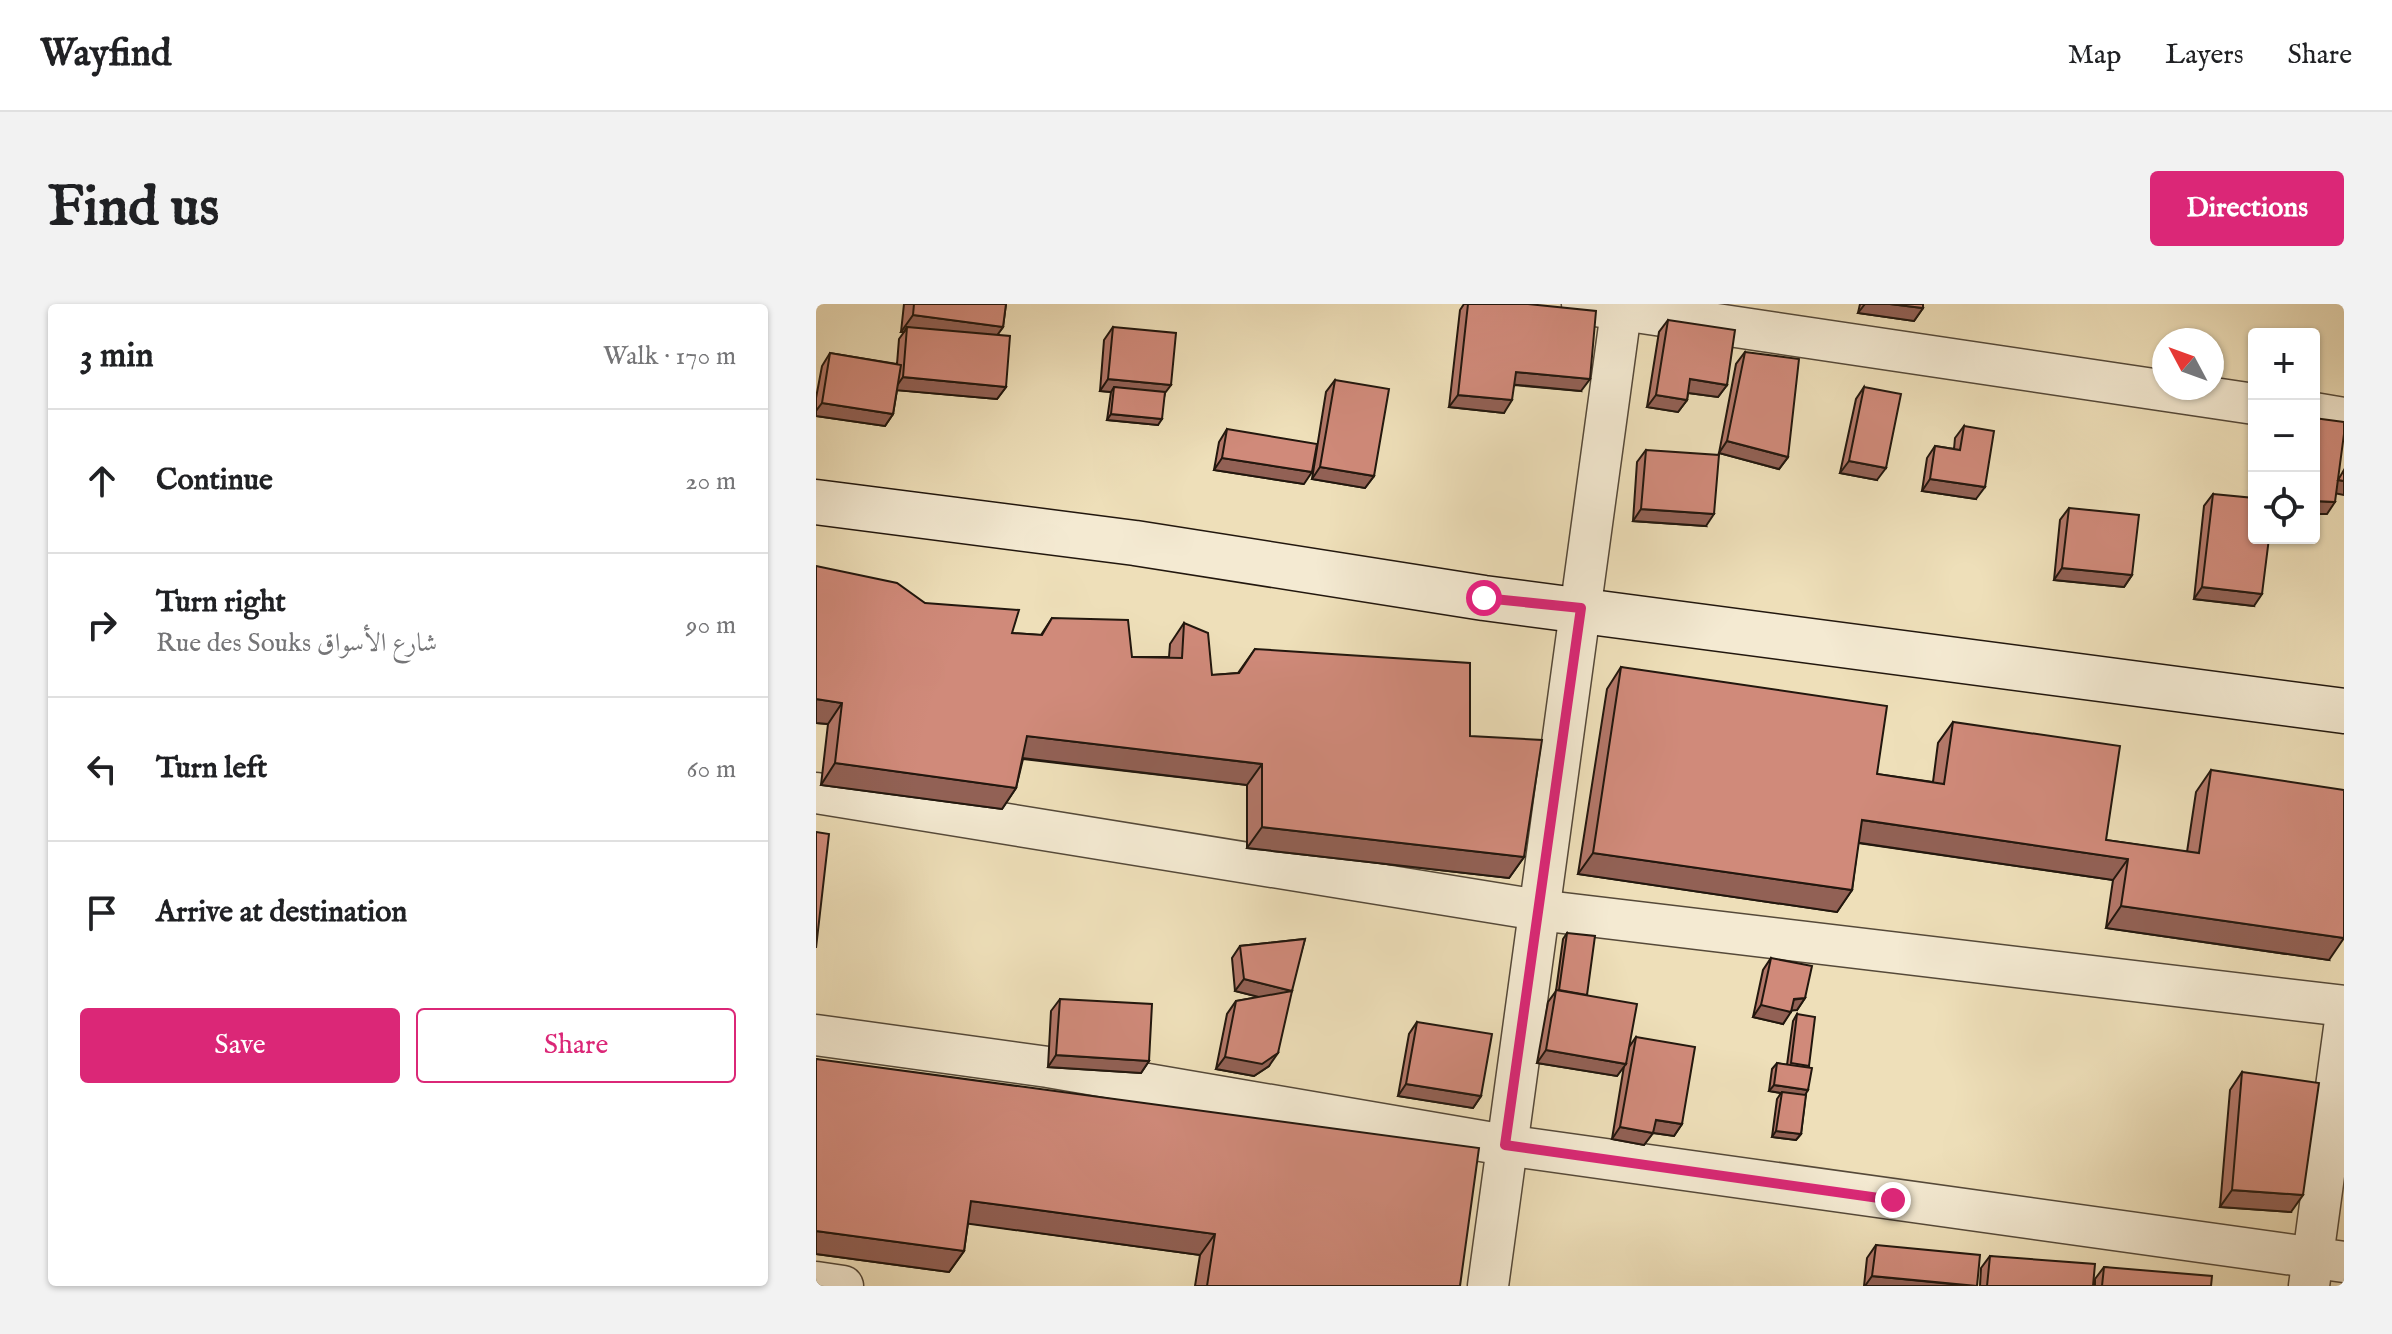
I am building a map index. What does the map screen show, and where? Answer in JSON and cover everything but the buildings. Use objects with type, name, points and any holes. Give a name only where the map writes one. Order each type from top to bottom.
[{"type":"street","points":[[1582,304],[1621,307],[2248,403]]},
{"type":"street","points":[[1488,1286],[1621,307]]},
{"type":"street","points":[[2320,414],[2344,418]]},
{"type":"street","points":[[816,502],[1135,543],[1484,598],[1581,608],[2344,711]]},
{"type":"street","points":[[816,793],[1538,910],[2344,1006]]},
{"type":"street","points":[[816,1035],[1048,1067],[1505,1145],[2322,1268],[2344,1028]]},
{"type":"street","points":[[816,1282],[843,1286]]},
{"type":"route","points":[[1484,598],[1581,608],[1505,1145],[1893,1200]]}]
